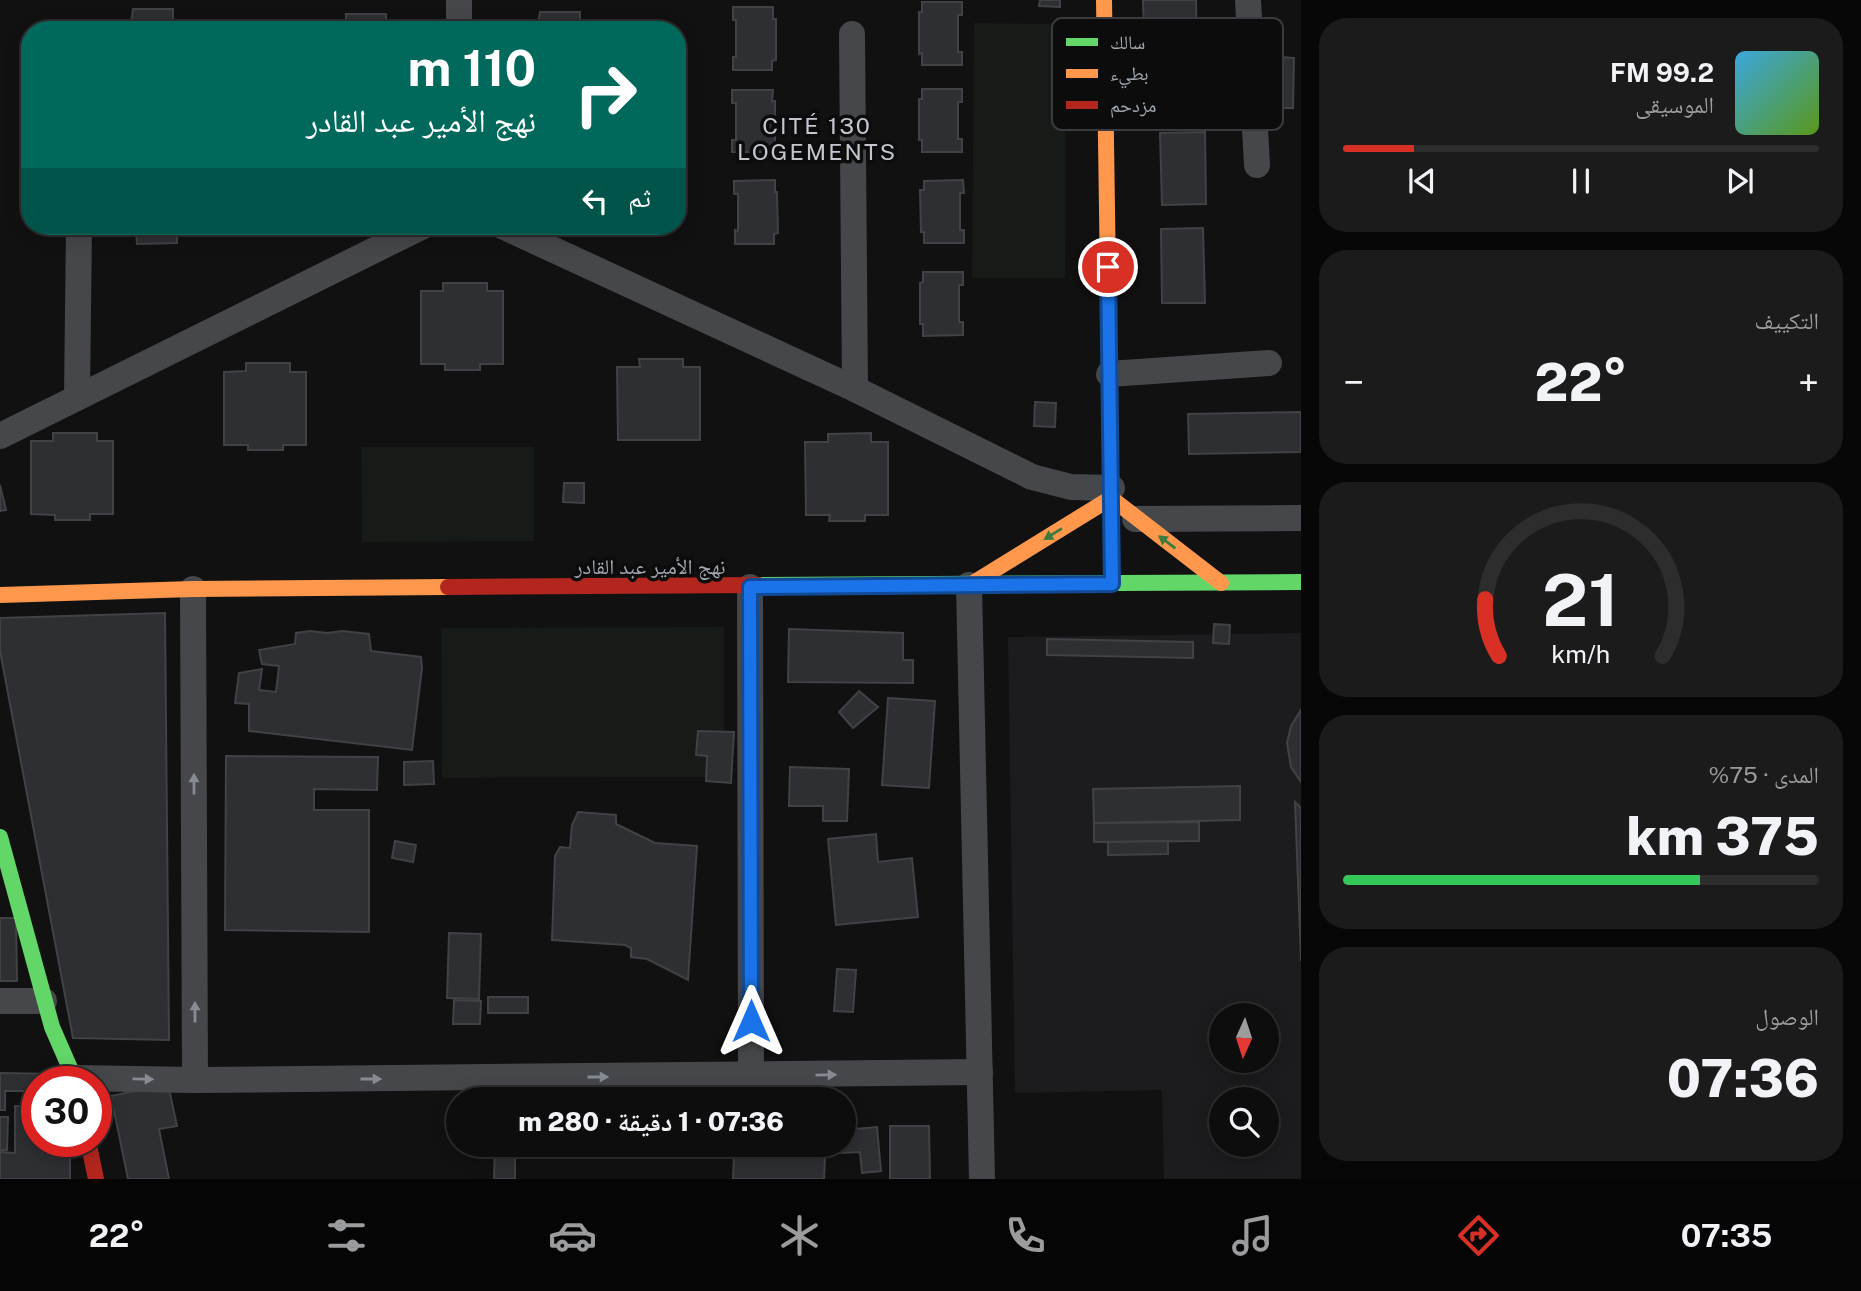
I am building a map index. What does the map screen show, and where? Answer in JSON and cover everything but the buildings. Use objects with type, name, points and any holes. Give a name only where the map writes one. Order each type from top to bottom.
[{"type":"main road","points":[[1104,0],[1104,18]]},
{"type":"main road","points":[[1106,130],[1112,584]]},
{"type":"main road","points":[[1112,493],[1135,519],[1221,583]]},
{"type":"main road","points":[[969,585],[1112,493]]},
{"type":"main road","name":"نهج الأمير عبد القادر","points":[[0,595],[193,589],[1301,582]]},
{"type":"main road","points":[[0,837],[51,1027],[69,1066]]},
{"type":"main road","points":[[91,1157],[96,1179]]},
{"type":"street","points":[[459,0],[459,21]]},
{"type":"street","points":[[1248,0],[1249,18]]},
{"type":"street","points":[[852,34],[855,389]]},
{"type":"street","points":[[1255,130],[1257,164]]},
{"type":"street","points":[[77,398],[79,235]]},
{"type":"street","points":[[0,436],[405,235]]},
{"type":"street","points":[[521,235],[855,389],[1032,477],[1071,487],[1112,493]]},
{"type":"street","points":[[1109,374],[1269,363]]},
{"type":"street","points":[[1135,519],[1301,518]]},
{"type":"street","points":[[969,585],[982,1179]]},
{"type":"street","points":[[750,587],[751,1076]]},
{"type":"street","points":[[193,589],[195,1080]]},
{"type":"street","points":[[0,1001],[44,1001]]},
{"type":"street","points":[[112,1080],[980,1072]]},
{"type":"shaded area","points":[[974,23],[1052,24],[1052,130],[1066,130],[1065,278],[972,278]]},
{"type":"shaded area","points":[[361,447],[534,447],[534,541],[362,542]]},
{"type":"shaded area","points":[[724,627],[724,777],[442,778],[441,628]]},
{"type":"shaded area","points":[[1301,633],[1301,1179],[1164,1179],[1162,1090],[1015,1093],[1008,637]]},
{"type":"traffic: fast","points":[[759,585],[1301,582]]},
{"type":"traffic: fast","points":[[0,837],[52,1027],[69,1066]]},
{"type":"traffic: slow","points":[[1104,0],[1104,18]]},
{"type":"traffic: slow","points":[[1106,130],[1111,490]]},
{"type":"traffic: slow","points":[[970,585],[1111,498],[1221,583]]},
{"type":"traffic: slow","points":[[0,595],[193,589],[448,587]]},
{"type":"traffic: jam","points":[[1111,490],[1112,584]]},
{"type":"traffic: jam","points":[[448,587],[759,585]]},
{"type":"traffic: jam","points":[[91,1157],[96,1179]]},
{"type":"district","name":"CITÉ 130 LOGEMENTS","points":[[817,139]]},
{"type":"route","points":[[751,1021],[750,587],[1112,584],[1108,267]]}]
